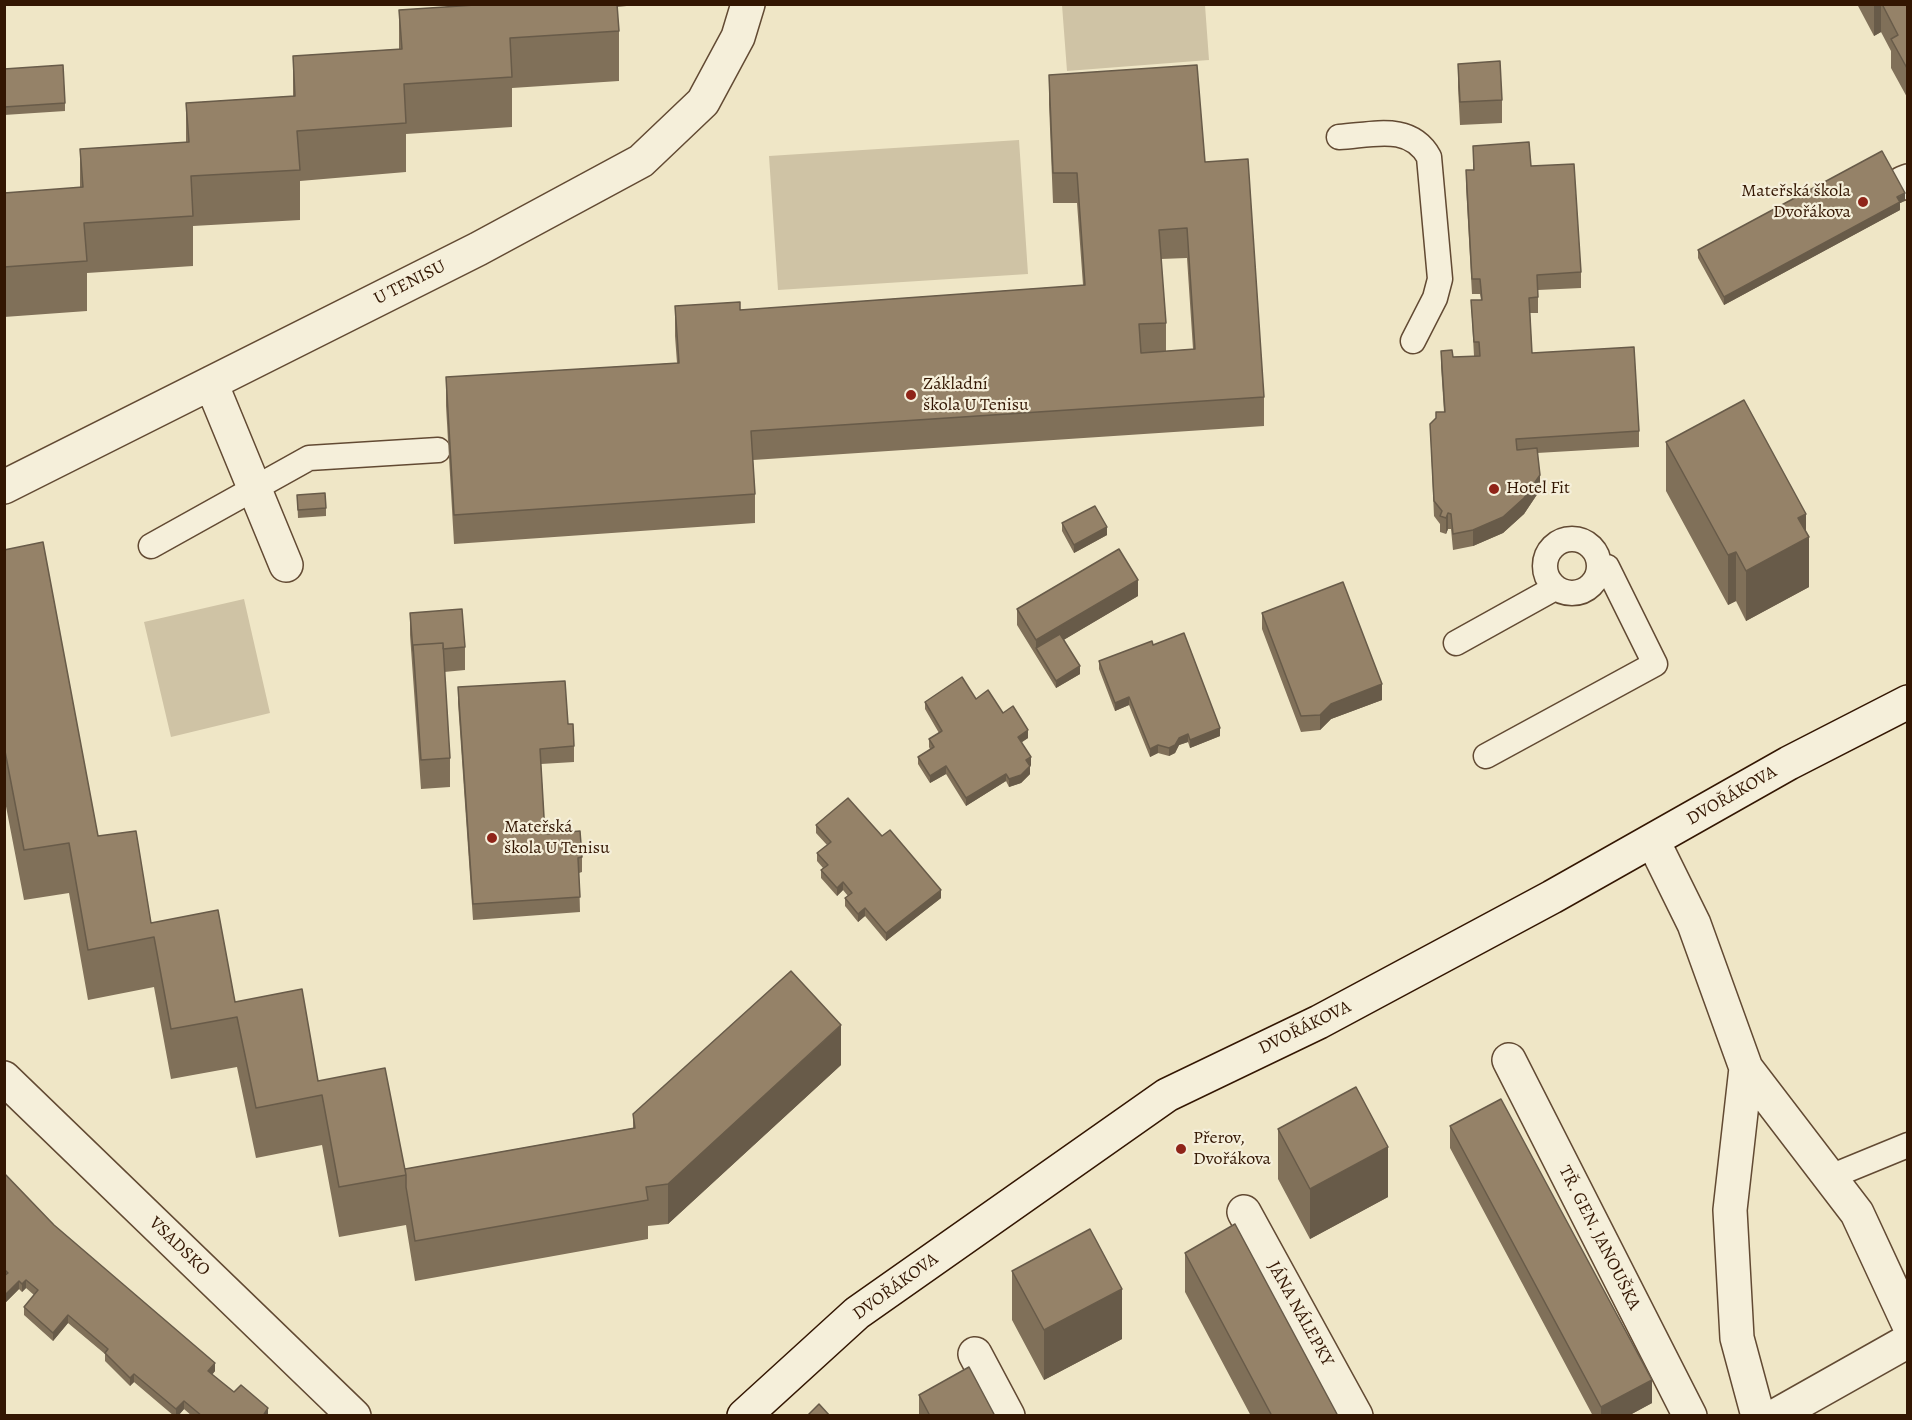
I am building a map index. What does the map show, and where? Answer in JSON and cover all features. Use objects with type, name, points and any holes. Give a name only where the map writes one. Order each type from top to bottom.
[{"type":"street","name":"U TENISU","points":[[4,487],[478,249],[641,161],[703,102],[738,37],[748,4]]},
{"type":"street","points":[[211,383],[286,565]]},
{"type":"street","name":"DVOŘÁKOVA","points":[[744,1416],[857,1313],[1167,1095],[1319,1022],[1653,841],[1789,763],[1908,702]]},
{"type":"street","points":[[1653,841],[1694,924],[1746,1068],[1857,1213],[1908,1323]]},
{"type":"street","name":"TŘ. GEN. JANOUŠKA","points":[[1509,1060],[1690,1416]]},
{"type":"street","points":[[1746,1068],[1730,1210],[1737,1338],[1758,1416]]},
{"type":"street","name":"VSADSKO","points":[[4,1078],[354,1416]]},
{"type":"street","name":"JÁNA NÁLEPKY","points":[[1244,1212],[1356,1416]]},
{"type":"street","points":[[1775,1416],[1908,1341]]},
{"type":"street","points":[[975,1354],[1008,1416]]},
{"type":"lane","points":[[1340,137],[1397,133],[1410,136],[1422,144],[1429,157],[1440,279],[1435,298],[1413,341]]},
{"type":"lane","points":[[151,546],[309,458],[438,450]]},
{"type":"lane","points":[[1579,540],[1588,544],[1599,559],[1598,576],[1587,590],[1570,594],[1555,588],[1549,581],[1545,563],[1553,546],[1561,541],[1579,540]]},
{"type":"lane","points":[[1486,756],[1655,664],[1607,567],[1599,567]]},
{"type":"lane","points":[[1456,643],[1555,588]]},
{"type":"lane","points":[[1830,1177],[1908,1145]]},
{"type":"shaded area","points":[[1062,5],[1205,5],[1209,60],[1067,71]]},
{"type":"shaded area","points":[[1019,140],[1028,274],[778,290],[769,156]]},
{"type":"shaded area","points":[[244,599],[270,713],[171,737],[144,622]]},
{"type":"building","points":[[490,4],[617,4],[619,31],[510,38],[512,77],[404,84],[406,123],[297,131],[300,170],[191,176],[193,216],[84,223],[87,261],[4,267],[4,193],[83,187],[80,149],[189,142],[186,103],[295,96],[293,56],[402,49],[399,10]]},
{"type":"building","points":[[1882,4],[1908,4],[1908,70],[1891,39],[1898,35]]},
{"type":"building","points":[[1500,61],[1502,100],[1460,102],[1458,64]]},
{"type":"building","points":[[63,65],[65,103],[4,107],[4,69]]},
{"type":"building","points":[[1197,65],[1205,162],[1248,159],[1264,397],[751,431],[755,494],[454,515],[446,377],[679,363],[675,306],[740,302],[740,310],[1085,285],[1077,173],[1053,173],[1049,75]],"holes":[[[1187,228],[1195,349],[1141,353],[1139,324],[1166,323],[1159,230]]]},
{"type":"building","points":[[1529,142],[1531,166],[1574,164],[1581,272],[1537,275],[1538,297],[1529,298],[1532,353],[1634,347],[1639,431],[1516,439],[1517,450],[1537,448],[1540,475],[1524,498],[1503,517],[1473,530],[1453,534],[1451,514],[1448,513],[1446,518],[1440,516],[1442,511],[1434,501],[1430,424],[1436,418],[1436,412],[1445,412],[1441,351],[1452,350],[1453,357],[1480,356],[1479,342],[1474,342],[1471,300],[1482,300],[1480,279],[1472,279],[1466,170],[1474,170],[1473,146]]},
{"type":"building","points":[[1882,151],[1905,193],[1897,197],[1900,202],[1724,297],[1698,250]]},
{"type":"building","points":[[1744,400],[1806,514],[1798,518],[1809,537],[1746,571],[1736,552],[1728,555],[1666,442]]},
{"type":"building","points":[[325,493],[326,508],[298,510],[297,495]]},
{"type":"building","points":[[1095,506],[1107,527],[1074,545],[1062,523]]},
{"type":"building","points":[[43,542],[98,836],[136,831],[151,923],[218,910],[235,1002],[302,989],[318,1081],[385,1068],[406,1175],[339,1187],[322,1095],[256,1108],[237,1017],[171,1029],[154,937],[88,950],[69,843],[24,850],[4,746],[4,550]]},
{"type":"building","points":[[1119,549],[1138,580],[1036,640],[1017,609]]},
{"type":"building","points":[[1343,582],[1382,684],[1331,704],[1320,715],[1301,716],[1262,613]]},
{"type":"building","points":[[462,609],[465,647],[443,649],[443,643],[413,645],[413,651],[410,613]]},
{"type":"building","points":[[1184,633],[1220,728],[1190,740],[1188,734],[1179,738],[1175,745],[1169,748],[1158,745],[1150,749],[1129,697],[1115,703],[1099,661],[1152,641],[1153,645]]},
{"type":"building","points":[[1060,634],[1080,666],[1056,681],[1036,648]]},
{"type":"building","points":[[443,643],[450,758],[421,760],[413,645]]},
{"type":"building","points":[[962,677],[976,699],[988,690],[1003,713],[1013,706],[1028,730],[1018,737],[1031,757],[1026,760],[1030,766],[1021,775],[1009,779],[1006,774],[966,798],[946,766],[930,776],[918,757],[934,747],[929,739],[942,731],[925,702]]},
{"type":"building","points":[[565,681],[568,724],[573,724],[574,746],[540,749],[545,834],[580,831],[582,857],[578,858],[580,897],[473,904],[458,687]]},
{"type":"building","points":[[848,798],[882,836],[890,830],[941,890],[886,933],[865,908],[858,914],[845,898],[852,893],[843,882],[837,888],[821,870],[828,865],[817,853],[831,842],[816,825]]},
{"type":"building","points":[[791,971],[841,1025],[668,1184],[646,1187],[648,1200],[415,1241],[405,1169],[635,1128],[633,1114]]},
{"type":"building","points":[[1356,1087],[1388,1147],[1310,1189],[1278,1129]]},
{"type":"building","points":[[1501,1099],[1652,1380],[1601,1407],[1450,1126]]},
{"type":"building","points":[[4,1173],[54,1225],[215,1363],[208,1371],[234,1392],[241,1385],[268,1408],[263,1416],[202,1416],[184,1401],[176,1409],[134,1374],[130,1378],[105,1353],[108,1349],[68,1315],[53,1333],[24,1307],[38,1290],[26,1280],[22,1284],[19,1281],[4,1296],[4,1276],[8,1273],[4,1269]]},
{"type":"building","points":[[1235,1224],[1338,1416],[1272,1416],[1185,1253]]},
{"type":"building","points":[[1090,1229],[1122,1289],[1044,1330],[1012,1271]]},
{"type":"building","points":[[969,1367],[995,1416],[930,1416],[919,1395]]},
{"type":"building","points":[[819,1404],[830,1416],[807,1416]]},
{"type":"place","name":"Mateřská škola Dvořákova","points":[[1863,202]]},
{"type":"place","name":"Základní škola U Tenisu","points":[[911,395]]},
{"type":"place","name":"Hotel Fit","points":[[1494,489]]},
{"type":"place","name":"Mateřská škola U Tenisu","points":[[492,838]]},
{"type":"place","name":"Přerov, Dvořákova","points":[[1181,1149]]}]
